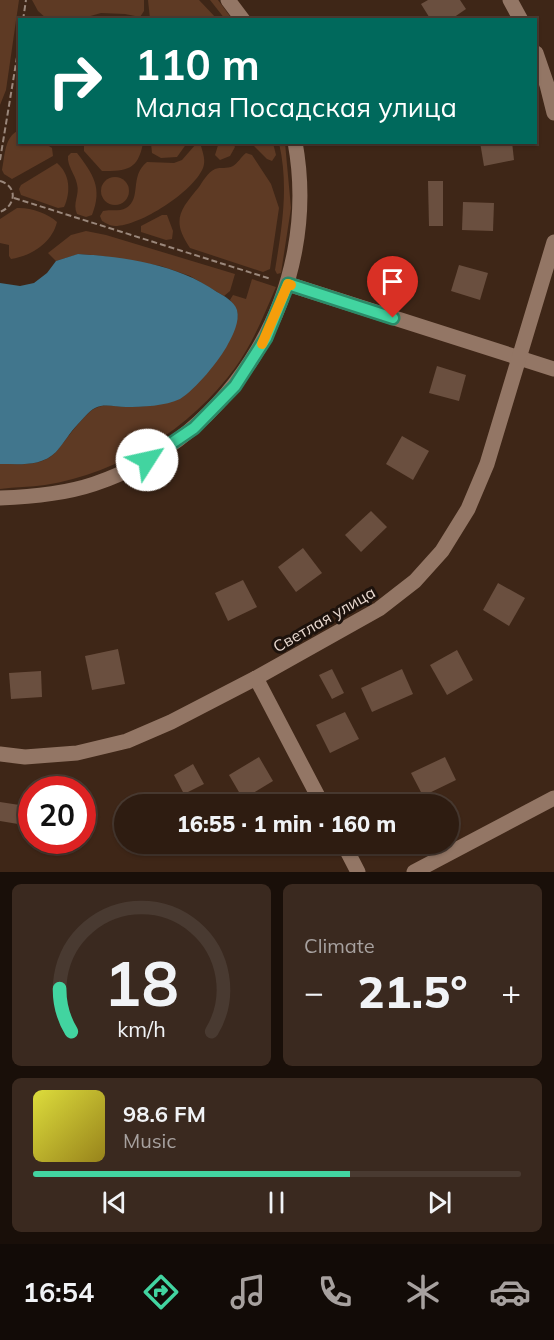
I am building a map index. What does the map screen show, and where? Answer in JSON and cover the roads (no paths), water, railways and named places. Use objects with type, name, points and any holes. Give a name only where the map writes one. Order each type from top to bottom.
[{"type":"lane","points":[[228,0],[242,18]]},
{"type":"lane","points":[[510,0],[519,18]]},
{"type":"lane","points":[[537,55],[554,113]]},
{"type":"lane","points":[[0,498],[38,497],[94,484],[147,460],[194,428],[235,386],[266,338],[288,284],[300,227],[300,169],[295,144]]},
{"type":"lane","name":"Светлая улица","points":[[0,754],[25,757],[77,753],[127,741],[171,722],[256,678],[379,609],[415,581],[442,551],[468,509],[487,464],[554,242]]},
{"type":"lane","points":[[288,284],[554,369]]},
{"type":"lane","points":[[256,678],[317,794]]},
{"type":"lane","points":[[414,872],[554,798]]},
{"type":"lane","points":[[349,854],[358,872]]},
{"type":"water","points":[[78,254],[133,260],[168,268],[202,282],[226,297],[236,307],[238,319],[236,328],[213,366],[193,389],[180,399],[146,406],[106,405],[93,409],[50,457],[30,464],[0,464],[0,283],[20,286],[34,283],[47,273],[56,261]]}]
